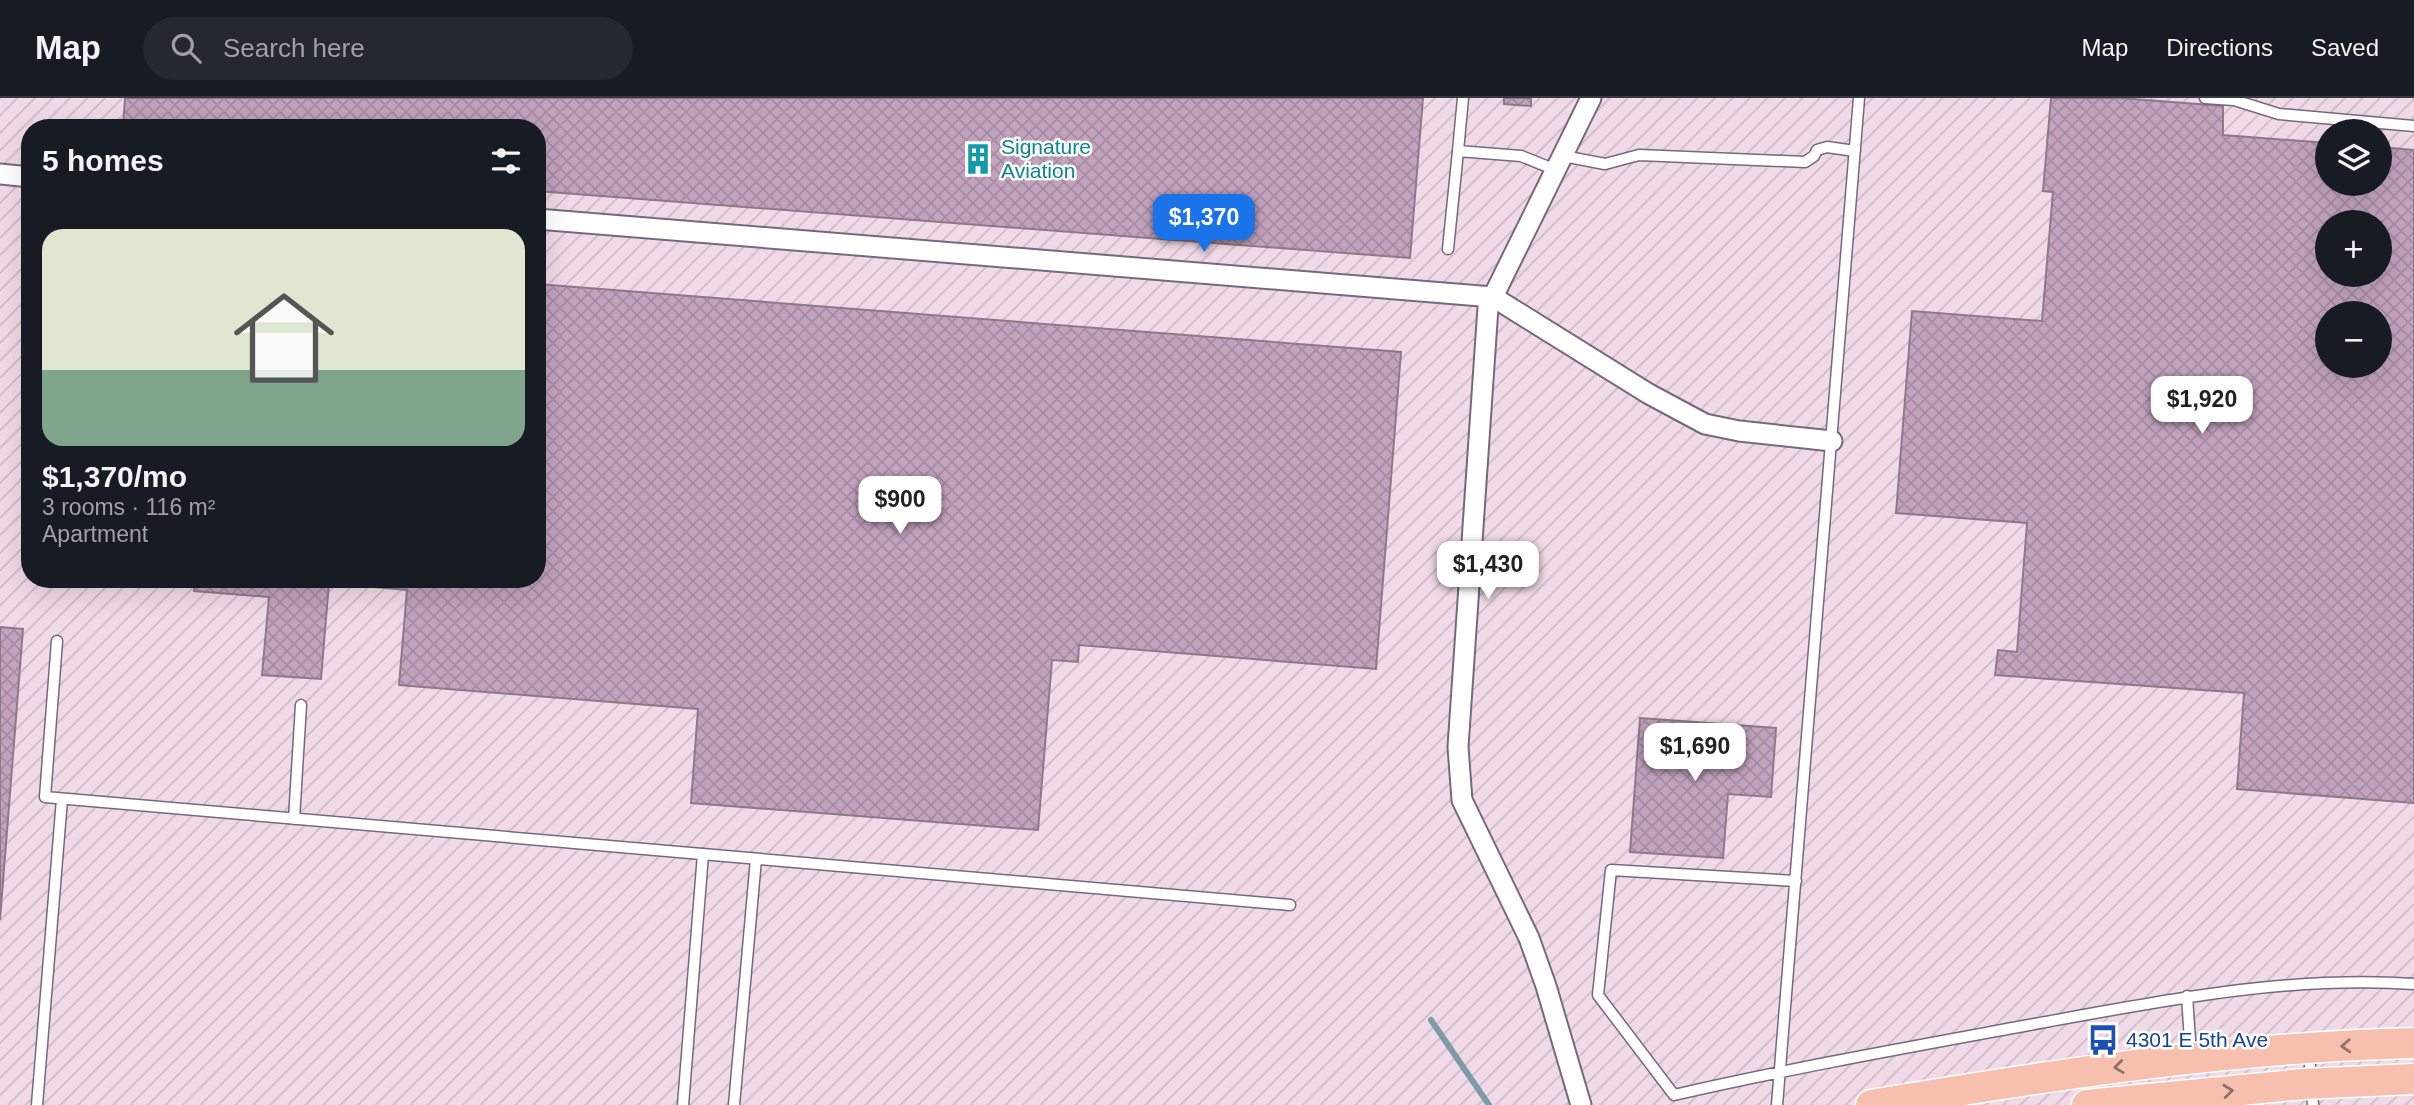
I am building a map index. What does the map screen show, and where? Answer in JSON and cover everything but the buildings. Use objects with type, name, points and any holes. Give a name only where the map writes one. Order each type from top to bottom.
[{"type":"main road","points":[[1871,1105],[2053,1076],[2191,1059],[2309,1048],[2414,1043]]},
{"type":"main road","points":[[2107,1104],[2312,1094],[2414,1079]]},
{"type":"street","points":[[1581,1105],[1529,938],[1462,800],[1458,747],[1488,307],[1591,98]]},
{"type":"street","points":[[0,174],[21,176]]},
{"type":"street","points":[[546,220],[1493,297],[1649,394],[1705,424],[1739,431],[1832,441]]},
{"type":"lane","points":[[1448,249],[1463,98]]},
{"type":"lane","points":[[1777,1105],[1859,98]]},
{"type":"lane","points":[[2205,98],[2234,100],[2279,114],[2414,125]]},
{"type":"lane","points":[[1458,151],[1521,156],[1560,163],[1605,164],[1639,155],[1805,162],[1814,156],[1817,150],[1827,147],[1855,151]]},
{"type":"lane","points":[[57,641],[46,797],[1290,905]]},
{"type":"lane","points":[[294,819],[301,705]]},
{"type":"lane","points":[[37,1105],[62,799]]},
{"type":"lane","points":[[683,1105],[703,854]]},
{"type":"lane","points":[[734,1105],[756,859]]},
{"type":"lane","points":[[1796,881],[1611,870],[1598,995],[1674,1095],[1780,1071],[2187,996],[2318,983],[2375,981],[2414,984]]},
{"type":"lane","points":[[2187,996],[2191,1059]]},
{"type":"lane","points":[[2309,1048],[2312,1094]]},
{"type":"shaded area","points":[[0,98],[2414,98],[2414,1105],[0,1105]]},
{"type":"waterway","points":[[1431,1020],[1489,1105]]},
{"type":"place","name":"Signature Aviation","points":[[978,159]]},
{"type":"place","name":"4301 E 5th Ave","points":[[2103,1040]]}]
